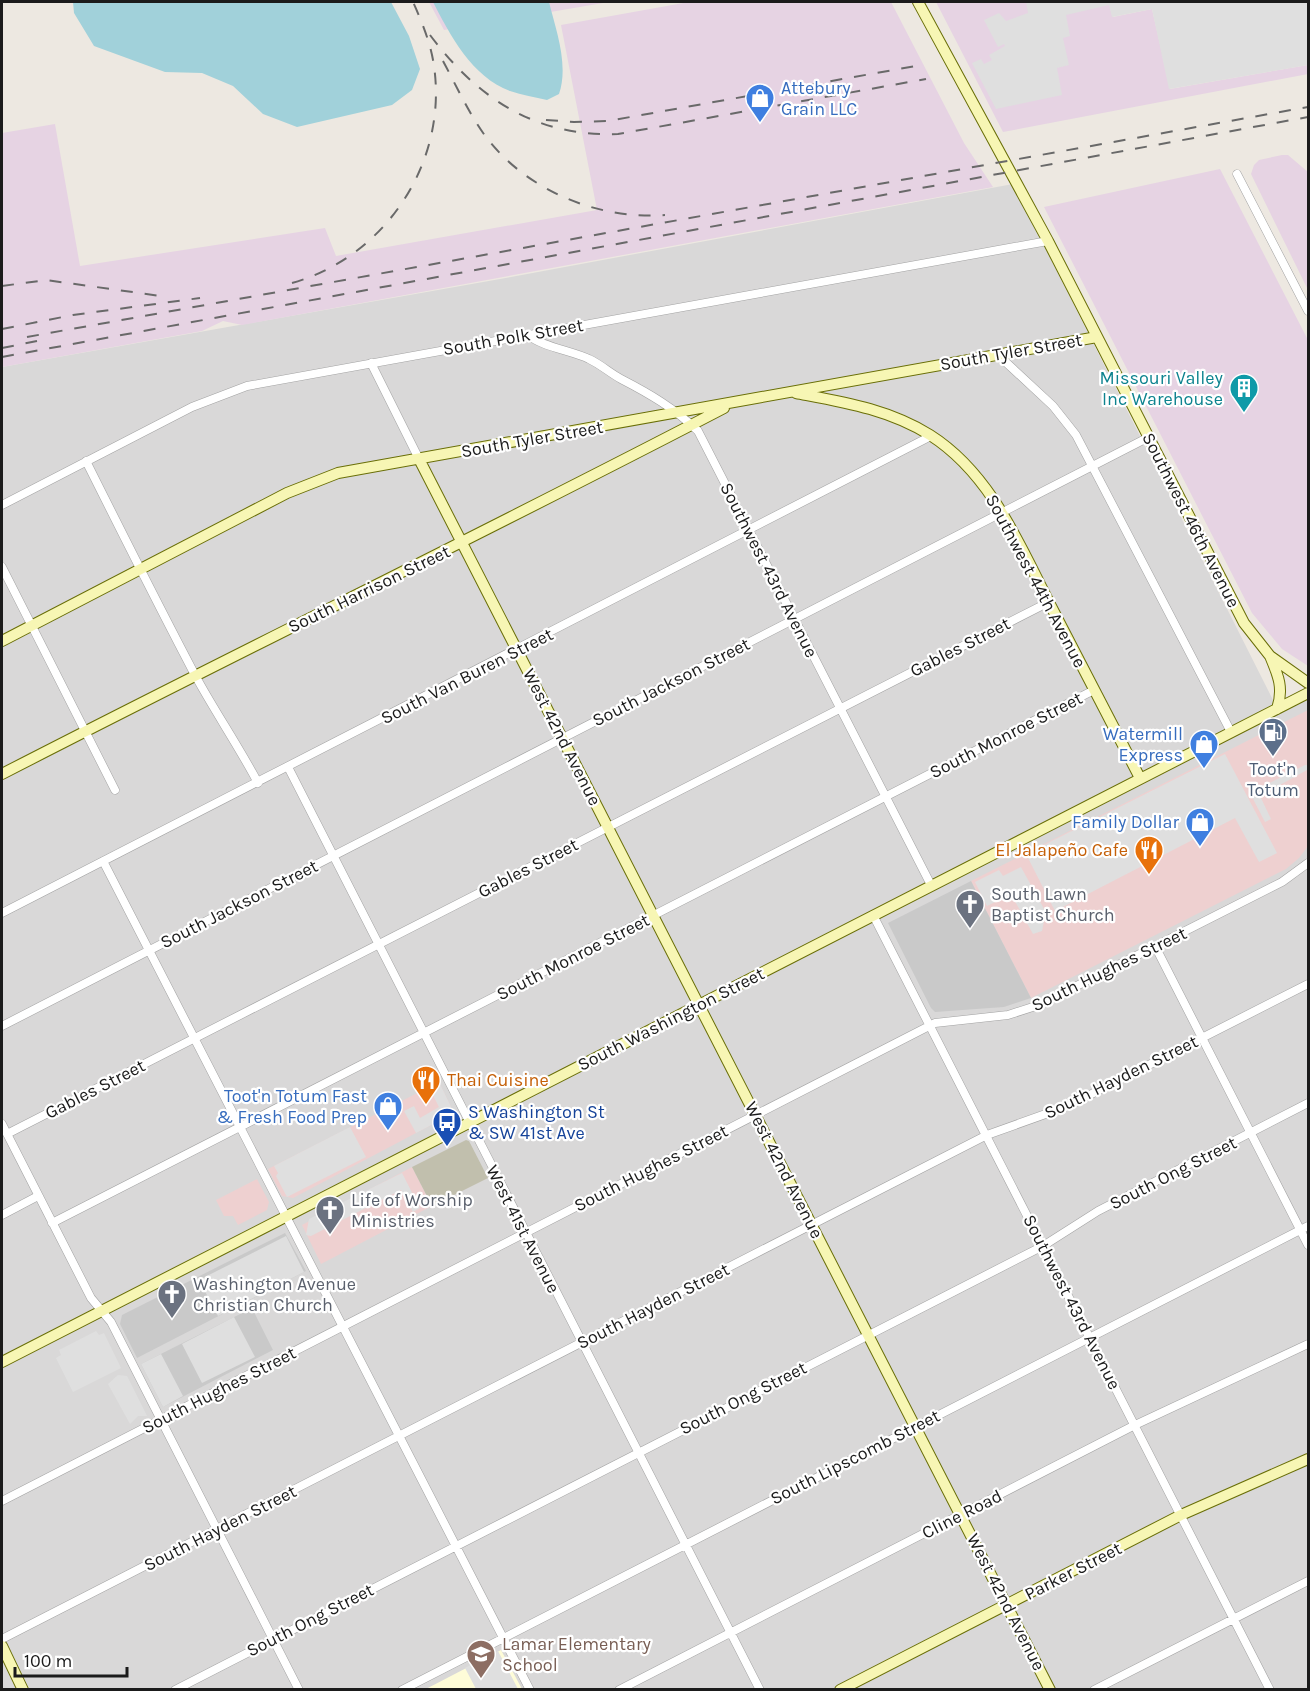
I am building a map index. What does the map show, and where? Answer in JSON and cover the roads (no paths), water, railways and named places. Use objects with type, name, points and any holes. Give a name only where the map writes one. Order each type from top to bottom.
[{"type":"main road","name":"Southwest 46th Avenue","points":[[918,2],[1048,241],[1244,623],[1270,656],[1308,683]]},
{"type":"main road","name":"South Tyler Street","points":[[2,641],[140,568],[316,480],[419,459],[1097,337]]},
{"type":"main road","name":"Southwest 44th Avenue","points":[[790,392],[874,409],[904,421],[931,436],[970,469],[1003,513],[1140,778]]},
{"type":"main road","name":"South Harrison Street","points":[[2,774],[195,674],[462,543],[735,402]]},
{"type":"main road","name":"West 42nd Avenue","points":[[419,459],[1050,1689]]},
{"type":"main road","points":[[1270,656],[1281,683],[1281,697],[1277,709]]},
{"type":"main road","name":"South Washington Street","points":[[2,1362],[1308,693]]},
{"type":"main road","name":"Parker Street","points":[[840,1689],[1181,1515],[1308,1459]]},
{"type":"main road","points":[[2,1646],[23,1689]]},
{"type":"street","points":[[1237,174],[1308,311]]},
{"type":"street","name":"South Polk Street","points":[[2,505],[223,393],[247,386],[1048,241]]},
{"type":"street","name":"Southwest 43rd Avenue","points":[[529,334],[534,341],[555,345],[590,360],[679,413],[698,431],[931,885]]},
{"type":"street","points":[[997,354],[1053,406],[1076,435],[1094,465],[1231,732]]},
{"type":"street","points":[[371,363],[419,459]]},
{"type":"street","name":"South Van Buren Street","points":[[2,913],[931,436]]},
{"type":"street","name":"South Jackson Street","points":[[2,1026],[1149,437]]},
{"type":"street","points":[[86,461],[195,674],[221,722],[236,741],[258,783]]},
{"type":"street","points":[[2,567],[115,790]]},
{"type":"street","name":"Gables Street","points":[[7,1134],[1049,602]]},
{"type":"street","name":"South Monroe Street","points":[[52,1223],[1094,690]]},
{"type":"street","name":"West 41st Avenue","points":[[288,767],[760,1689]]},
{"type":"street","points":[[102,861],[530,1689]]},
{"type":"street","name":"South Hughes Street","points":[[2,1501],[931,1025],[948,1020],[1008,1014],[1031,1009],[1293,877],[1308,863]]},
{"type":"street","name":"Southwest 43rd Avenue","points":[[873,915],[1270,1689]]},
{"type":"street","points":[[1155,946],[1251,1133],[1305,1228],[1308,1245]]},
{"type":"street","name":"South Hayden Street","points":[[2,1639],[987,1135],[1068,1106],[1308,984]]},
{"type":"street","name":"South Ong Street","points":[[175,1689],[1043,1246],[1098,1211],[1308,1103]]},
{"type":"street","points":[[2,1124],[91,1298],[111,1322],[299,1689]]},
{"type":"street","points":[[2,1215],[38,1196]]},
{"type":"street","name":"South Lipscomb Street","points":[[402,1689],[1305,1228]]},
{"type":"street","name":"Cline Road","points":[[619,1689],[1135,1425],[1308,1344]]},
{"type":"street","points":[[1094,1689],[1308,1581]]},
{"type":"water","points":[[73,2],[391,2],[409,36],[420,69],[412,90],[392,105],[297,127],[263,114],[233,86],[202,73],[165,72],[94,46],[74,13]]},
{"type":"water","points":[[433,2],[549,2],[562,60],[562,83],[559,94],[547,100],[510,91],[496,85],[484,76],[464,54]]},
{"type":"railway","points":[[292,283],[325,270],[355,252],[381,228],[403,201],[420,170],[431,137],[436,102],[433,58],[426,33],[413,2]]},
{"type":"railway","points":[[430,35],[468,78],[511,110],[561,129],[588,133],[618,134],[926,79]]},
{"type":"railway","points":[[443,61],[486,137],[522,173],[543,187],[590,207],[615,213],[665,215]]},
{"type":"railway","points":[[546,120],[608,121],[921,65]]},
{"type":"railway","points":[[27,337],[1308,107]]},
{"type":"railway","points":[[2,357],[1308,117]]},
{"type":"railway","points":[[2,286],[46,280],[168,297]]},
{"type":"railway","points":[[2,329],[73,315],[200,298]]},
{"type":"railway","points":[[2,348],[37,341]]},
{"type":"place","name":"Attebury Grain LLC","points":[[760,124]]},
{"type":"place","name":"Missouri Valley Inc Warehouse","points":[[1244,414]]},
{"type":"place","name":"Toot'n Totum","points":[[1273,758]]},
{"type":"place","name":"Watermill Express","points":[[1204,770]]},
{"type":"place","name":"Family Dollar","points":[[1200,848]]},
{"type":"place","name":"El Jalapeño Cafe","points":[[1149,876]]},
{"type":"place","name":"South Lawn Baptist Church","points":[[970,930]]},
{"type":"place","name":"Thai Cuisine","points":[[426,1106]]},
{"type":"place","name":"Toot'n Totum Fast & Fresh Food Prep","points":[[388,1132]]},
{"type":"place","name":"S Washington St & SW 41st Ave","points":[[447,1148]]},
{"type":"place","name":"Life of Worship Ministries","points":[[330,1236]]},
{"type":"place","name":"Washington Avenue Christian Church","points":[[172,1320]]},
{"type":"place","name":"Lamar Elementary School","points":[[481,1680]]}]
